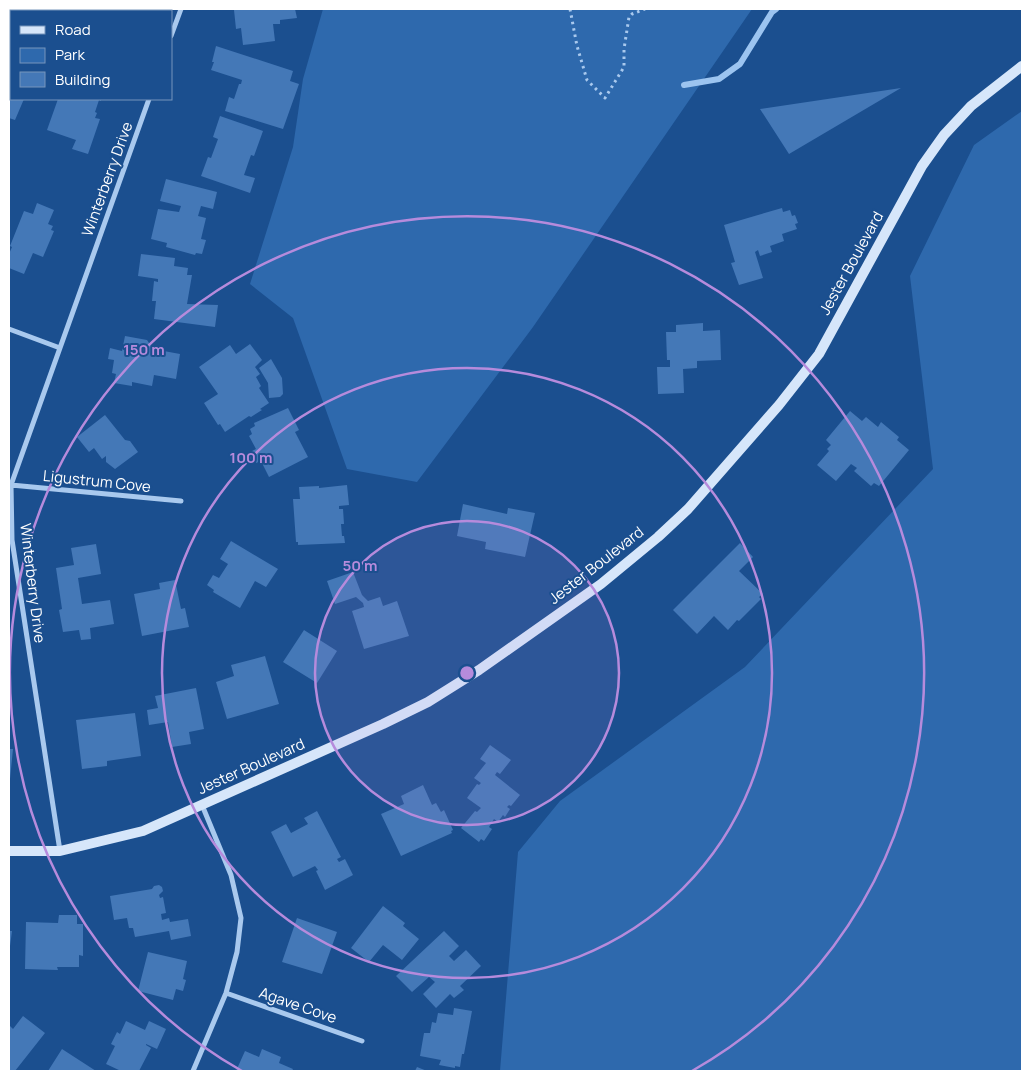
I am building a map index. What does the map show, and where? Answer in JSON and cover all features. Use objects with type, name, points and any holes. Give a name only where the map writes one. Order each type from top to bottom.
[{"type":"street","points":[[172,33],[181,9]]},
{"type":"street","name":"Jester Boulevard","points":[[9,851],[60,851],[143,831],[383,724],[428,702],[479,670],[601,584],[658,537],[695,501],[779,405],[819,354],[922,166],[944,135],[971,106],[1022,66]]},
{"type":"street","name":"Winterberry Drive","points":[[60,851],[12,540],[11,485],[149,100]]},
{"type":"street","points":[[9,329],[60,348]]},
{"type":"street","name":"Ligustrum Cove","points":[[11,485],[181,502]]},
{"type":"street","points":[[193,1071],[226,993],[237,952],[241,918],[231,875],[202,805]]},
{"type":"street","name":"Agave Cove","points":[[226,993],[362,1041]]},
{"type":"path","points":[[570,9],[577,46],[587,80],[605,98],[624,67],[624,49],[629,16],[645,9]]},
{"type":"green space","points":[[323,9],[752,9],[533,327],[417,482],[347,469],[293,318],[250,284],[293,147],[303,79]]},
{"type":"green space","points":[[1022,111],[1022,1071],[500,1071],[518,852],[560,801],[745,667],[933,469],[910,276],[974,145]]},
{"type":"building","points":[[295,9],[297,18],[280,20],[280,24],[273,24],[275,41],[243,45],[241,28],[236,29],[234,10]]},
{"type":"building","points":[[216,46],[293,71],[290,81],[299,84],[283,129],[225,111],[229,97],[234,99],[242,80],[211,70]]},
{"type":"building","points":[[9,69],[10,100],[24,100],[15,120],[9,118]]},
{"type":"building","points":[[901,88],[789,154],[760,109]]},
{"type":"building","points":[[58,100],[99,100],[95,118],[100,119],[88,154],[72,149],[76,140],[47,130]]},
{"type":"building","points":[[220,116],[263,131],[254,156],[251,155],[244,175],[255,178],[250,193],[201,176],[208,157],[211,158],[218,139],[213,137]]},
{"type":"building","points":[[166,179],[217,192],[213,209],[201,206],[198,216],[206,218],[201,239],[206,240],[202,254],[196,253],[195,255],[166,247],[167,243],[151,239],[158,209],[179,212],[181,206],[160,201]]},
{"type":"building","points":[[37,203],[54,210],[48,224],[53,226],[51,230],[54,231],[43,257],[33,253],[24,274],[9,268],[9,254],[12,247],[10,246],[24,211],[33,214]]},
{"type":"building","points":[[782,208],[783,212],[790,210],[792,216],[795,215],[798,223],[795,224],[797,229],[782,234],[784,241],[770,246],[772,252],[760,256],[758,250],[755,252],[763,278],[739,285],[731,263],[735,262],[724,225]]},
{"type":"building","points":[[141,254],[175,258],[174,266],[188,268],[187,275],[192,275],[187,304],[218,305],[215,327],[154,319],[156,301],[152,301],[154,281],[158,282],[158,279],[138,276]]},
{"type":"building","points":[[703,323],[703,331],[720,330],[721,360],[697,361],[697,368],[683,369],[684,393],[658,394],[657,367],[670,367],[670,360],[667,360],[666,332],[676,332],[676,325]]},
{"type":"building","points":[[125,336],[147,340],[153,349],[180,354],[176,379],[154,375],[152,386],[132,382],[132,386],[114,383],[116,374],[112,373],[114,360],[108,359],[110,348],[122,351]]},
{"type":"building","points":[[250,344],[262,360],[255,367],[260,374],[256,377],[261,386],[259,388],[269,403],[260,409],[262,410],[225,432],[220,424],[218,425],[204,403],[218,394],[199,367],[230,345],[236,354]]},
{"type":"building","points":[[271,359],[282,378],[283,394],[280,397],[269,398],[268,383],[259,368]]},
{"type":"building","points":[[288,408],[299,430],[295,432],[308,457],[269,477],[261,461],[256,463],[250,452],[256,449],[249,436],[252,434],[250,429],[255,426],[254,423]]},
{"type":"building","points":[[850,411],[862,421],[866,417],[878,427],[881,422],[899,437],[897,440],[909,450],[879,486],[874,483],[871,486],[854,471],[857,468],[851,464],[836,481],[817,465],[829,451],[827,449],[831,445],[826,440]]},
{"type":"building","points":[[105,415],[125,440],[130,441],[138,452],[115,469],[106,462],[106,456],[102,459],[94,448],[89,452],[77,437]]},
{"type":"building","points":[[347,485],[349,505],[339,506],[339,509],[343,509],[344,524],[341,524],[345,543],[298,545],[298,542],[296,542],[293,499],[300,499],[299,487],[319,486],[319,488]]},
{"type":"building","points":[[463,504],[507,514],[508,508],[535,513],[525,557],[485,549],[486,542],[457,536]]},
{"type":"building","points":[[231,541],[278,569],[266,587],[255,581],[240,608],[213,592],[214,590],[207,585],[213,575],[219,578],[228,564],[220,559]]},
{"type":"building","points":[[740,543],[753,557],[739,571],[763,594],[759,597],[761,599],[728,630],[714,616],[697,634],[673,610]]},
{"type":"building","points":[[96,544],[101,574],[78,578],[82,604],[110,600],[114,624],[90,628],[91,639],[81,640],[79,630],[63,632],[59,610],[62,609],[56,568],[74,565],[71,548]]},
{"type":"building","points":[[353,572],[362,595],[368,601],[380,597],[383,606],[397,601],[409,636],[364,649],[352,611],[364,607],[363,603],[356,597],[335,604],[327,581]]},
{"type":"building","points":[[175,580],[181,609],[185,608],[189,627],[142,636],[134,594],[160,589],[159,583]]},
{"type":"building","points":[[304,630],[337,651],[317,683],[283,662]]},
{"type":"building","points":[[265,656],[279,704],[227,719],[216,682],[234,676],[231,665]]},
{"type":"building","points":[[196,688],[204,729],[189,732],[191,744],[172,747],[168,722],[149,725],[147,710],[158,708],[155,696]]},
{"type":"building","points":[[135,713],[141,756],[107,761],[107,766],[82,769],[76,720]]},
{"type":"building","points":[[490,745],[511,760],[500,774],[497,772],[495,775],[520,795],[511,806],[507,807],[510,809],[505,817],[503,815],[498,822],[494,819],[489,827],[492,829],[484,841],[481,839],[479,842],[461,828],[475,811],[477,812],[481,808],[467,798],[477,784],[481,783],[474,778],[486,763],[480,759]]},
{"type":"building","points":[[9,749],[13,749],[10,779],[9,779]]},
{"type":"building","points":[[423,785],[432,805],[436,803],[441,812],[444,810],[453,830],[451,831],[452,833],[401,856],[381,814],[404,804],[401,796]]},
{"type":"building","points":[[317,811],[341,857],[337,859],[339,862],[345,859],[353,875],[325,890],[315,866],[293,877],[271,832],[286,824],[291,833],[308,824],[304,818]]},
{"type":"building","points":[[159,885],[163,891],[159,895],[160,898],[163,897],[166,913],[161,914],[162,920],[169,918],[170,922],[188,919],[191,936],[171,940],[169,931],[135,937],[133,928],[129,928],[127,918],[114,920],[110,896],[152,889],[154,886]]},
{"type":"building","points":[[383,906],[405,923],[403,926],[419,939],[402,960],[383,945],[369,962],[351,948]]},
{"type":"building","points":[[59,915],[77,915],[77,924],[83,924],[83,956],[79,955],[79,967],[57,967],[58,970],[25,969],[26,922],[58,923]]},
{"type":"building","points":[[297,918],[337,932],[322,974],[282,962]]},
{"type":"building","points":[[9,931],[12,931],[10,946],[9,946]]},
{"type":"building","points":[[444,931],[459,946],[449,956],[454,961],[466,950],[481,966],[460,986],[464,990],[454,998],[450,994],[436,1008],[423,994],[435,982],[429,977],[412,992],[396,976]]},
{"type":"building","points":[[148,952],[187,961],[183,979],[186,980],[183,991],[176,989],[173,1000],[138,991]]},
{"type":"building","points":[[454,1008],[472,1011],[464,1054],[462,1054],[460,1067],[455,1066],[455,1068],[439,1065],[441,1060],[420,1056],[424,1033],[430,1033],[432,1022],[436,1023],[438,1013],[453,1015]]},
{"type":"building","points":[[23,1016],[45,1033],[15,1071],[9,1071],[9,1025],[13,1029]]},
{"type":"building","points":[[126,1021],[145,1030],[149,1021],[166,1029],[157,1049],[146,1044],[151,1048],[139,1071],[121,1071],[106,1064],[115,1046],[111,1044],[117,1032],[120,1034]]},
{"type":"building","points":[[62,1049],[96,1071],[48,1071]]},
{"type":"building","points":[[262,1049],[281,1057],[279,1063],[293,1069],[292,1071],[236,1071],[245,1051],[259,1057]]},
{"type":"building","points":[[417,1067],[427,1071],[415,1071]]},
{"type":"waterway","points":[[684,85],[719,79],[740,64],[772,12],[776,9]]}]
